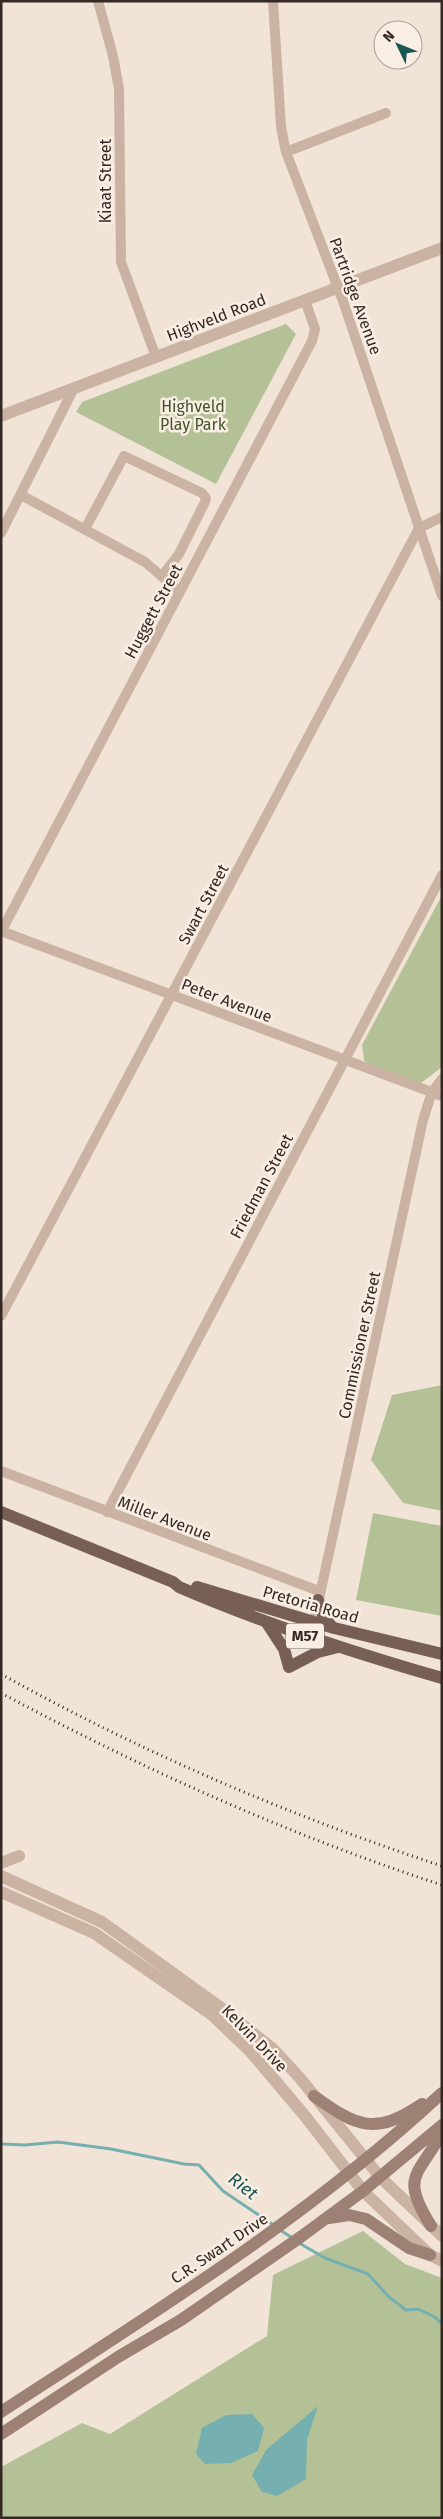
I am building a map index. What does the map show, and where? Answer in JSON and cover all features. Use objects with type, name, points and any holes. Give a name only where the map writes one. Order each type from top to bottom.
[{"type":"main road","name":"Pretoria Road","points":[[1,1512],[266,1622],[338,1647],[442,1678]]},
{"type":"main road","name":"Pretoria Road","points":[[173,1582],[181,1582],[332,1627],[442,1654]]},
{"type":"main road","points":[[318,1596],[322,1612],[332,1627]]},
{"type":"main road","points":[[266,1622],[284,1649],[289,1667],[318,1652],[338,1647]]},
{"type":"main road","points":[[314,2096],[344,2117],[361,2123],[374,2124],[396,2118],[442,2091]]},
{"type":"main road","name":"C.R. Swart Drive","points":[[1,2412],[284,2223],[365,2160],[442,2091]]},
{"type":"main road","points":[[1,2434],[118,2357],[181,2320],[302,2236],[363,2191],[442,2125]]},
{"type":"main road","points":[[431,2226],[417,2204],[414,2180],[419,2166],[442,2133]]},
{"type":"main road","points":[[326,2219],[349,2214],[366,2218],[409,2248],[430,2255]]},
{"type":"street","name":"Kiaat Street","points":[[98,1],[113,56],[119,89],[121,262],[156,357]]},
{"type":"street","name":"Partridge Avenue","points":[[273,1],[281,127],[286,152],[338,288],[442,596]]},
{"type":"street","points":[[286,152],[386,113]]},
{"type":"street","name":"Highveld Road","points":[[1,416],[442,248]]},
{"type":"street","name":"Huggett Street","points":[[1,932],[312,341],[315,329],[304,300]]},
{"type":"street","points":[[1,533],[74,388]]},
{"type":"street","points":[[84,529],[124,456],[202,493],[206,498],[205,502],[179,554],[162,576]]},
{"type":"street","points":[[21,495],[145,562],[180,592]]},
{"type":"street","points":[[419,528],[442,517]]},
{"type":"street","name":"Swart Street","points":[[1,1316],[419,528]]},
{"type":"street","name":"Friedman Street","points":[[107,1512],[442,875]]},
{"type":"street","name":"Peter Avenue","points":[[1,932],[437,1094]]},
{"type":"street","name":"Commissioner Street","points":[[308,1637],[314,1622],[318,1596],[423,1120],[437,1094],[442,1079]]},
{"type":"street","name":"Miller Avenue","points":[[1,1471],[318,1596]]},
{"type":"street","points":[[1,1863],[19,1856]]},
{"type":"street","name":"Kelvin Drive","points":[[1,1876],[102,1922],[220,2007],[272,2049],[314,2096],[380,2177],[442,2236]]},
{"type":"street","name":"Kelvin Drive","points":[[1,1892],[94,1933],[211,2014],[250,2051],[305,2116],[363,2191],[430,2255],[442,2261]]},
{"type":"green space","name":"Highveld Play Park","points":[[286,324],[296,334],[216,484],[76,412],[82,402]]},
{"type":"green space","points":[[442,895],[442,1067],[421,1083],[369,1065],[364,1060],[362,1045]]},
{"type":"green space","points":[[442,1385],[442,1511],[403,1503],[371,1460],[392,1395]]},
{"type":"green space","points":[[373,1513],[442,1526],[442,1616],[356,1600]]},
{"type":"green space","points":[[363,2231],[405,2264],[442,2278],[442,2518],[1,2518],[1,2467],[82,2423],[110,2434],[267,2336],[273,2275]]},
{"type":"water","points":[[318,2406],[307,2440],[306,2479],[277,2496],[262,2492],[252,2475],[266,2450]]},
{"type":"water","points":[[252,2414],[264,2428],[258,2451],[231,2463],[205,2464],[196,2454],[202,2428],[226,2415]]},
{"type":"waterway","name":"Riet","points":[[1,2144],[25,2145],[58,2142],[111,2149],[184,2164],[199,2165],[223,2191],[275,2226]]},
{"type":"waterway","name":"Riet","points":[[280,2230],[294,2239]]},
{"type":"waterway","name":"Riet","points":[[299,2243],[325,2258],[368,2274],[389,2297],[406,2310],[418,2309],[435,2317],[442,2324]]},
{"type":"railway","points":[[1,1674],[108,1730],[217,1780],[329,1826],[442,1866]]},
{"type":"railway","points":[[1,1693],[108,1748],[217,1799],[329,1845],[442,1885]]}]
